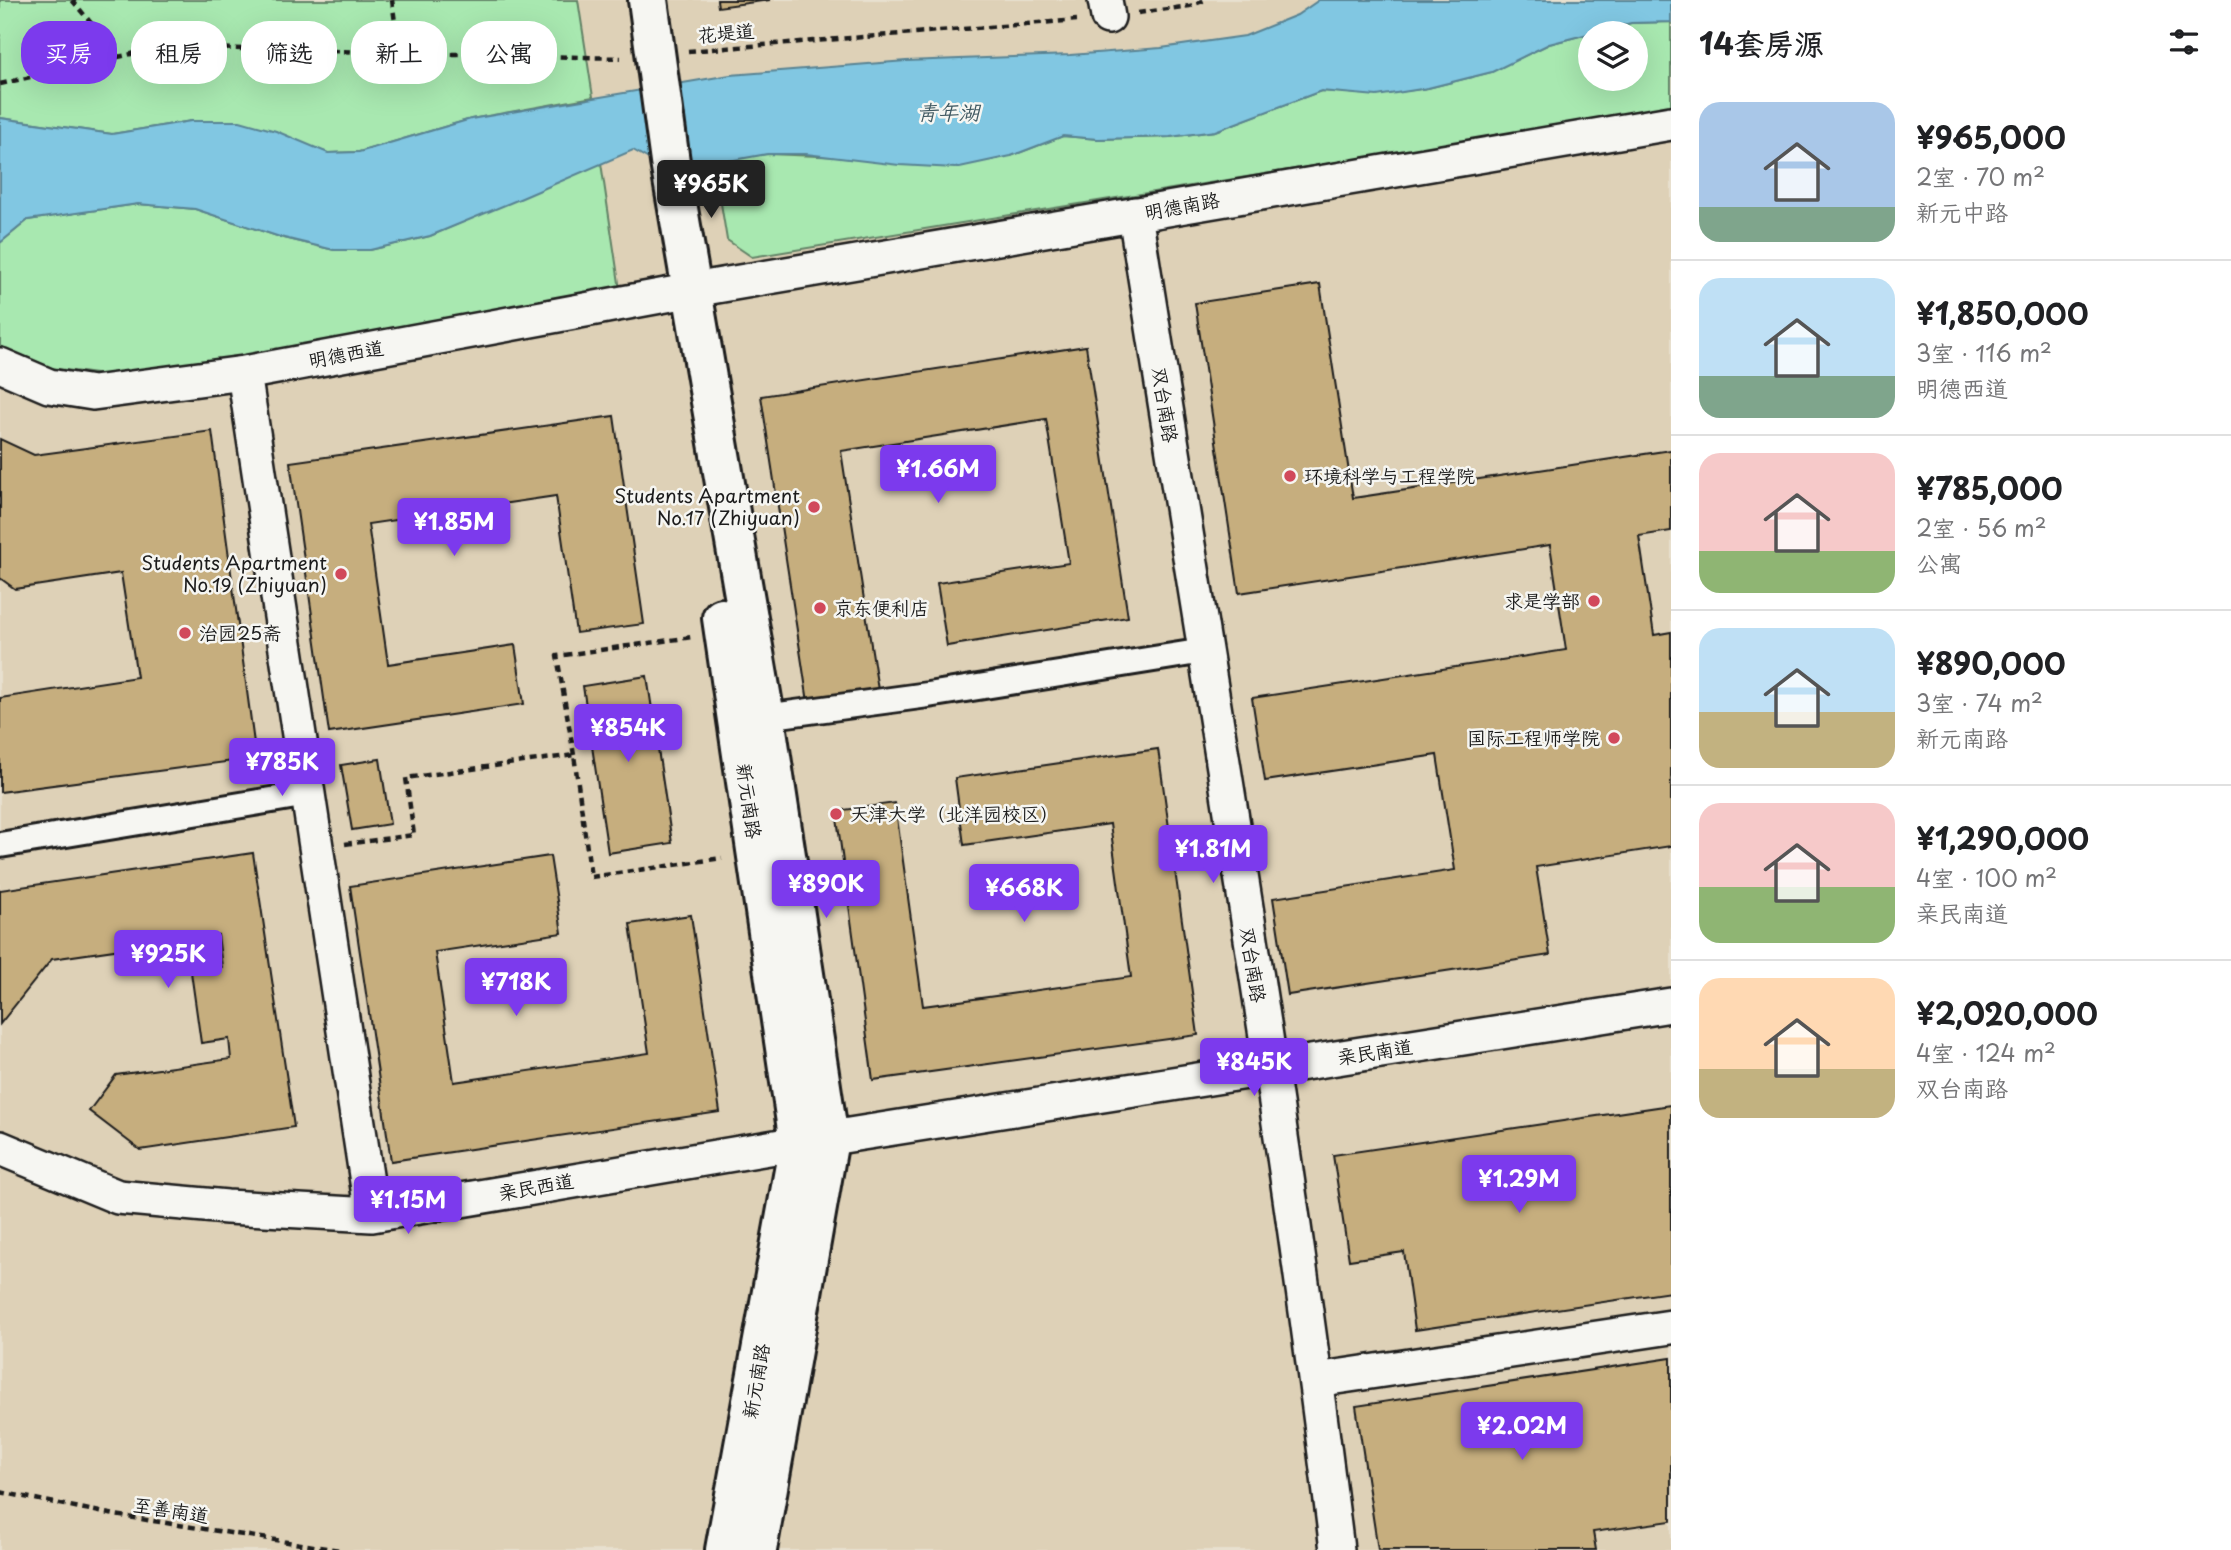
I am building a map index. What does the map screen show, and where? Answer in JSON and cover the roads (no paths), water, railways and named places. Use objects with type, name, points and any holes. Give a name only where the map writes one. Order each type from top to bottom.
[{"type":"street","points":[[629,0],[650,73]]},
{"type":"street","points":[[648,0],[650,73],[684,292]]},
{"type":"street","name":"明德南路","points":[[684,292],[1671,123]]},
{"type":"street","name":"双台南路","points":[[1135,214],[1270,1068],[1316,1380],[1337,1550]]},
{"type":"street","name":"明德西道","points":[[0,365],[49,386],[93,393],[244,373],[684,292]]},
{"type":"street","name":"新元南路","points":[[684,292],[724,632],[756,853],[814,1141],[725,1550]]},
{"type":"street","name":"新元南路","points":[[684,292],[765,717],[814,1141],[757,1550]]},
{"type":"street","points":[[244,373],[372,1214]]},
{"type":"street","points":[[765,717],[928,695],[1204,652]]},
{"type":"street","points":[[0,845],[308,794]]},
{"type":"street","name":"亲民南道","points":[[814,1141],[1671,1005]]},
{"type":"street","name":"亲民西道","points":[[0,1148],[118,1197],[227,1207],[372,1214],[814,1141]]},
{"type":"street","points":[[1316,1380],[1671,1327]]},
{"type":"water","name":"青年湖","points":[[1319,0],[1671,0],[1671,22],[1578,21],[1578,37],[1549,44],[1492,72],[1428,88],[1377,96],[1321,91],[1215,131],[1170,137],[1098,139],[1063,136],[1011,156],[955,168],[899,165],[806,154],[767,154],[723,162],[654,162],[633,150],[430,236],[370,250],[334,250],[280,237],[195,209],[138,204],[28,220],[0,243],[0,118],[112,134],[191,121],[240,121],[276,131],[328,153],[359,152],[471,119],[730,75],[906,61],[1070,55],[1161,48],[1245,36],[1297,15]]},
{"type":"place","name":"环境科学与工程学院","points":[[1290,476]]},
{"type":"place","name":"Students Apartment No.17 (Zhiyuan)","points":[[814,507]]},
{"type":"place","name":"Students Apartment No.19 (Zhiyuan)","points":[[341,574]]},
{"type":"place","name":"求是学部","points":[[1594,601]]},
{"type":"place","name":"京东便利店","points":[[820,608]]},
{"type":"place","name":"治园25斋","points":[[185,633]]},
{"type":"place","name":"国际工程师学院","points":[[1614,738]]},
{"type":"place","name":"天津大学（北洋园校区）","points":[[836,814]]}]
